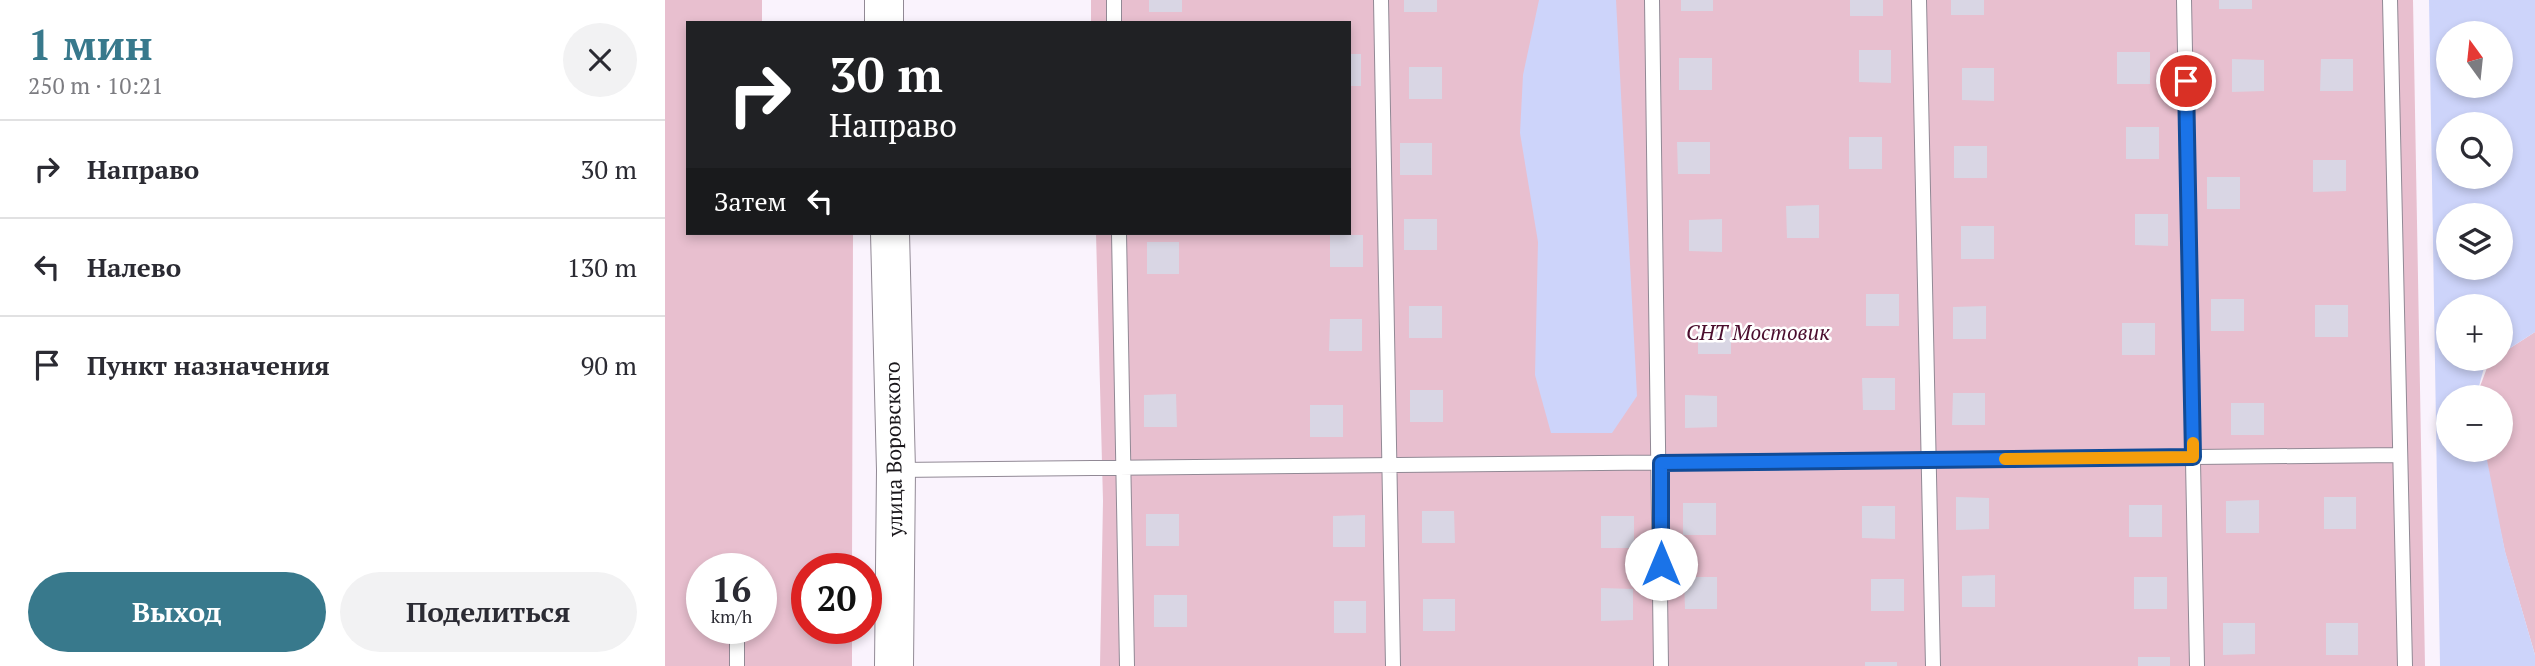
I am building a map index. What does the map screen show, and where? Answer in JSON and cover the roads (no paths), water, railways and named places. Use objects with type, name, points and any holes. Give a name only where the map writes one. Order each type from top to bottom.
[{"type":"main road","points":[[884,0],[884,21]]},
{"type":"main road","name":"улица Воровского","points":[[890,235],[896,470],[894,666]]},
{"type":"lane","points":[[1114,0],[1114,21]]},
{"type":"lane","points":[[1381,0],[1393,666]]},
{"type":"lane","points":[[1652,0],[1661,463],[1661,666]]},
{"type":"lane","points":[[1919,0],[1933,666]]},
{"type":"lane","points":[[2184,0],[2197,666]]},
{"type":"lane","points":[[2390,0],[2405,666]]},
{"type":"lane","points":[[1119,235],[1127,666]]},
{"type":"lane","points":[[896,470],[2399,454]]},
{"type":"lane","points":[[737,644],[737,666]]},
{"type":"water","points":[[1539,0],[1616,0],[1637,396],[1612,433],[1551,433],[1535,375],[1538,242],[1520,133],[1523,75]]},
{"type":"water","points":[[2429,0],[2535,0],[2535,332],[2513,346],[2513,294],[2436,294],[2436,371],[2483,371],[2479,385],[2436,385],[2436,424]]},
{"type":"water","points":[[2437,462],[2487,462],[2505,551],[2535,655],[2535,666],[2440,666]]},
{"type":"park label","name":"СНТ Мостовик","points":[[1758,333]]}]
